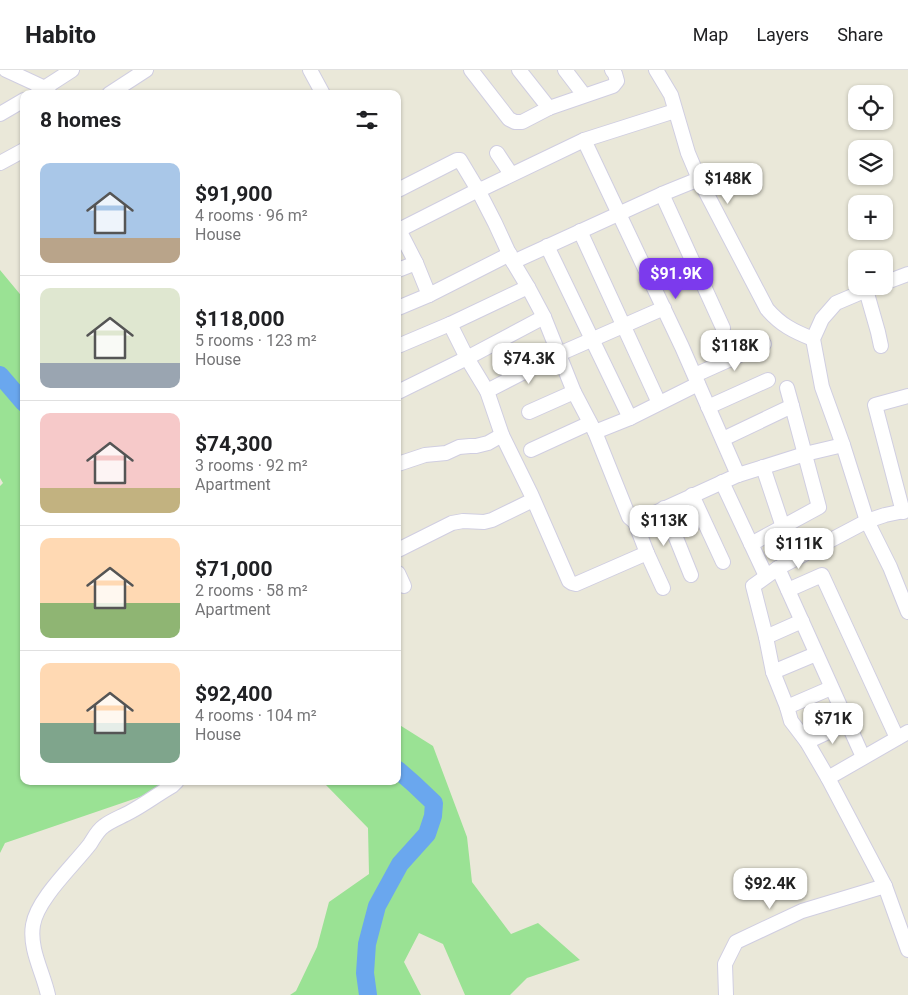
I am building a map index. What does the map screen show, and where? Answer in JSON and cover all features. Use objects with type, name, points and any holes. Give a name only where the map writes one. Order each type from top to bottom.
[{"type":"street","points":[[6,70],[40,90]]},
{"type":"street","points":[[46,90],[72,70]]},
{"type":"street","points":[[115,90],[146,70]]},
{"type":"street","points":[[310,70],[321,90]]},
{"type":"street","points":[[471,70],[509,119],[515,122],[522,122],[549,108],[613,86],[616,80],[612,70]]},
{"type":"street","points":[[519,70],[549,108]]},
{"type":"street","points":[[565,70],[584,96]]},
{"type":"street","points":[[656,70],[671,95],[688,153],[699,179],[767,309],[777,320],[794,332],[813,339]]},
{"type":"street","points":[[1,111],[20,102]]},
{"type":"street","points":[[401,228],[584,140],[675,111]]},
{"type":"street","points":[[584,140],[664,308],[738,475]]},
{"type":"street","points":[[0,163],[20,152]]},
{"type":"street","points":[[497,153],[511,174]]},
{"type":"street","points":[[401,188],[460,160],[478,190],[544,317],[574,392],[592,428],[629,517],[635,522],[663,588]]},
{"type":"street","points":[[401,307],[512,258],[547,246],[699,179]]},
{"type":"street","points":[[662,194],[723,328]]},
{"type":"street","points":[[580,231],[659,403]]},
{"type":"street","points":[[401,235],[416,263],[429,295]]},
{"type":"street","points":[[547,246],[630,418]]},
{"type":"street","points":[[652,282],[692,262]]},
{"type":"street","points":[[401,269],[416,263]]},
{"type":"street","points":[[893,280],[908,274]]},
{"type":"street","points":[[401,345],[528,287]]},
{"type":"street","points":[[855,295],[836,303],[822,319],[813,339],[822,387],[844,445],[868,521],[890,567],[908,612]]},
{"type":"street","points":[[872,295],[881,346]]},
{"type":"street","points":[[487,391],[559,354],[664,308]]},
{"type":"street","points":[[401,391],[544,317]]},
{"type":"street","points":[[450,324],[467,358],[487,391],[502,435],[568,581],[576,584],[647,553]]},
{"type":"street","points":[[532,450],[592,428],[630,418],[659,403],[696,379],[764,344]]},
{"type":"street","points":[[708,407],[768,380]]},
{"type":"street","points":[[751,544],[819,507],[787,388]]},
{"type":"street","points":[[529,412],[574,392]]},
{"type":"street","points":[[908,396],[875,405],[907,511],[884,515],[868,521],[772,572],[753,586],[773,672],[791,720],[807,742],[828,778],[884,886],[908,950]]},
{"type":"street","points":[[723,440],[792,406]]},
{"type":"street","points":[[401,463],[459,447],[488,443],[502,435]]},
{"type":"street","points":[[635,522],[738,475],[805,454],[844,445]]},
{"type":"street","points":[[763,467],[783,527]]},
{"type":"street","points":[[722,482],[751,544],[788,590],[863,757]]},
{"type":"street","points":[[692,495],[723,562]]},
{"type":"street","points":[[401,548],[452,523],[492,520],[533,500]]},
{"type":"street","points":[[664,508],[691,575]]},
{"type":"street","points":[[788,590],[822,575],[902,735],[828,778]]},
{"type":"street","points":[[401,580],[404,586]]},
{"type":"street","points":[[766,637],[802,621]]},
{"type":"street","points":[[773,672],[816,654]]},
{"type":"street","points":[[787,707],[831,688]]},
{"type":"street","points":[[807,742],[847,723]]},
{"type":"street","points":[[48,995],[35,952],[33,924],[38,910],[53,888],[102,828],[109,822],[130,812],[173,785]]},
{"type":"street","points":[[726,995],[725,964],[736,942],[802,911],[884,886]]},
{"type":"green space","points":[[0,270],[20,294],[20,785],[172,785],[5,843],[0,853],[0,486],[3,483],[0,478]]},
{"type":"green space","points":[[401,726],[433,746],[467,837],[472,882],[511,934],[538,923],[580,960],[527,978],[510,995],[465,995],[443,944],[419,933],[404,962],[421,995],[290,995],[296,991],[317,947],[329,902],[369,874],[368,828],[326,785],[401,785]]},
{"type":"waterway","points":[[0,375],[20,398]]},
{"type":"waterway","points":[[368,995],[365,973],[367,944],[377,906],[400,864],[427,834],[433,816],[434,803],[401,773]]}]
